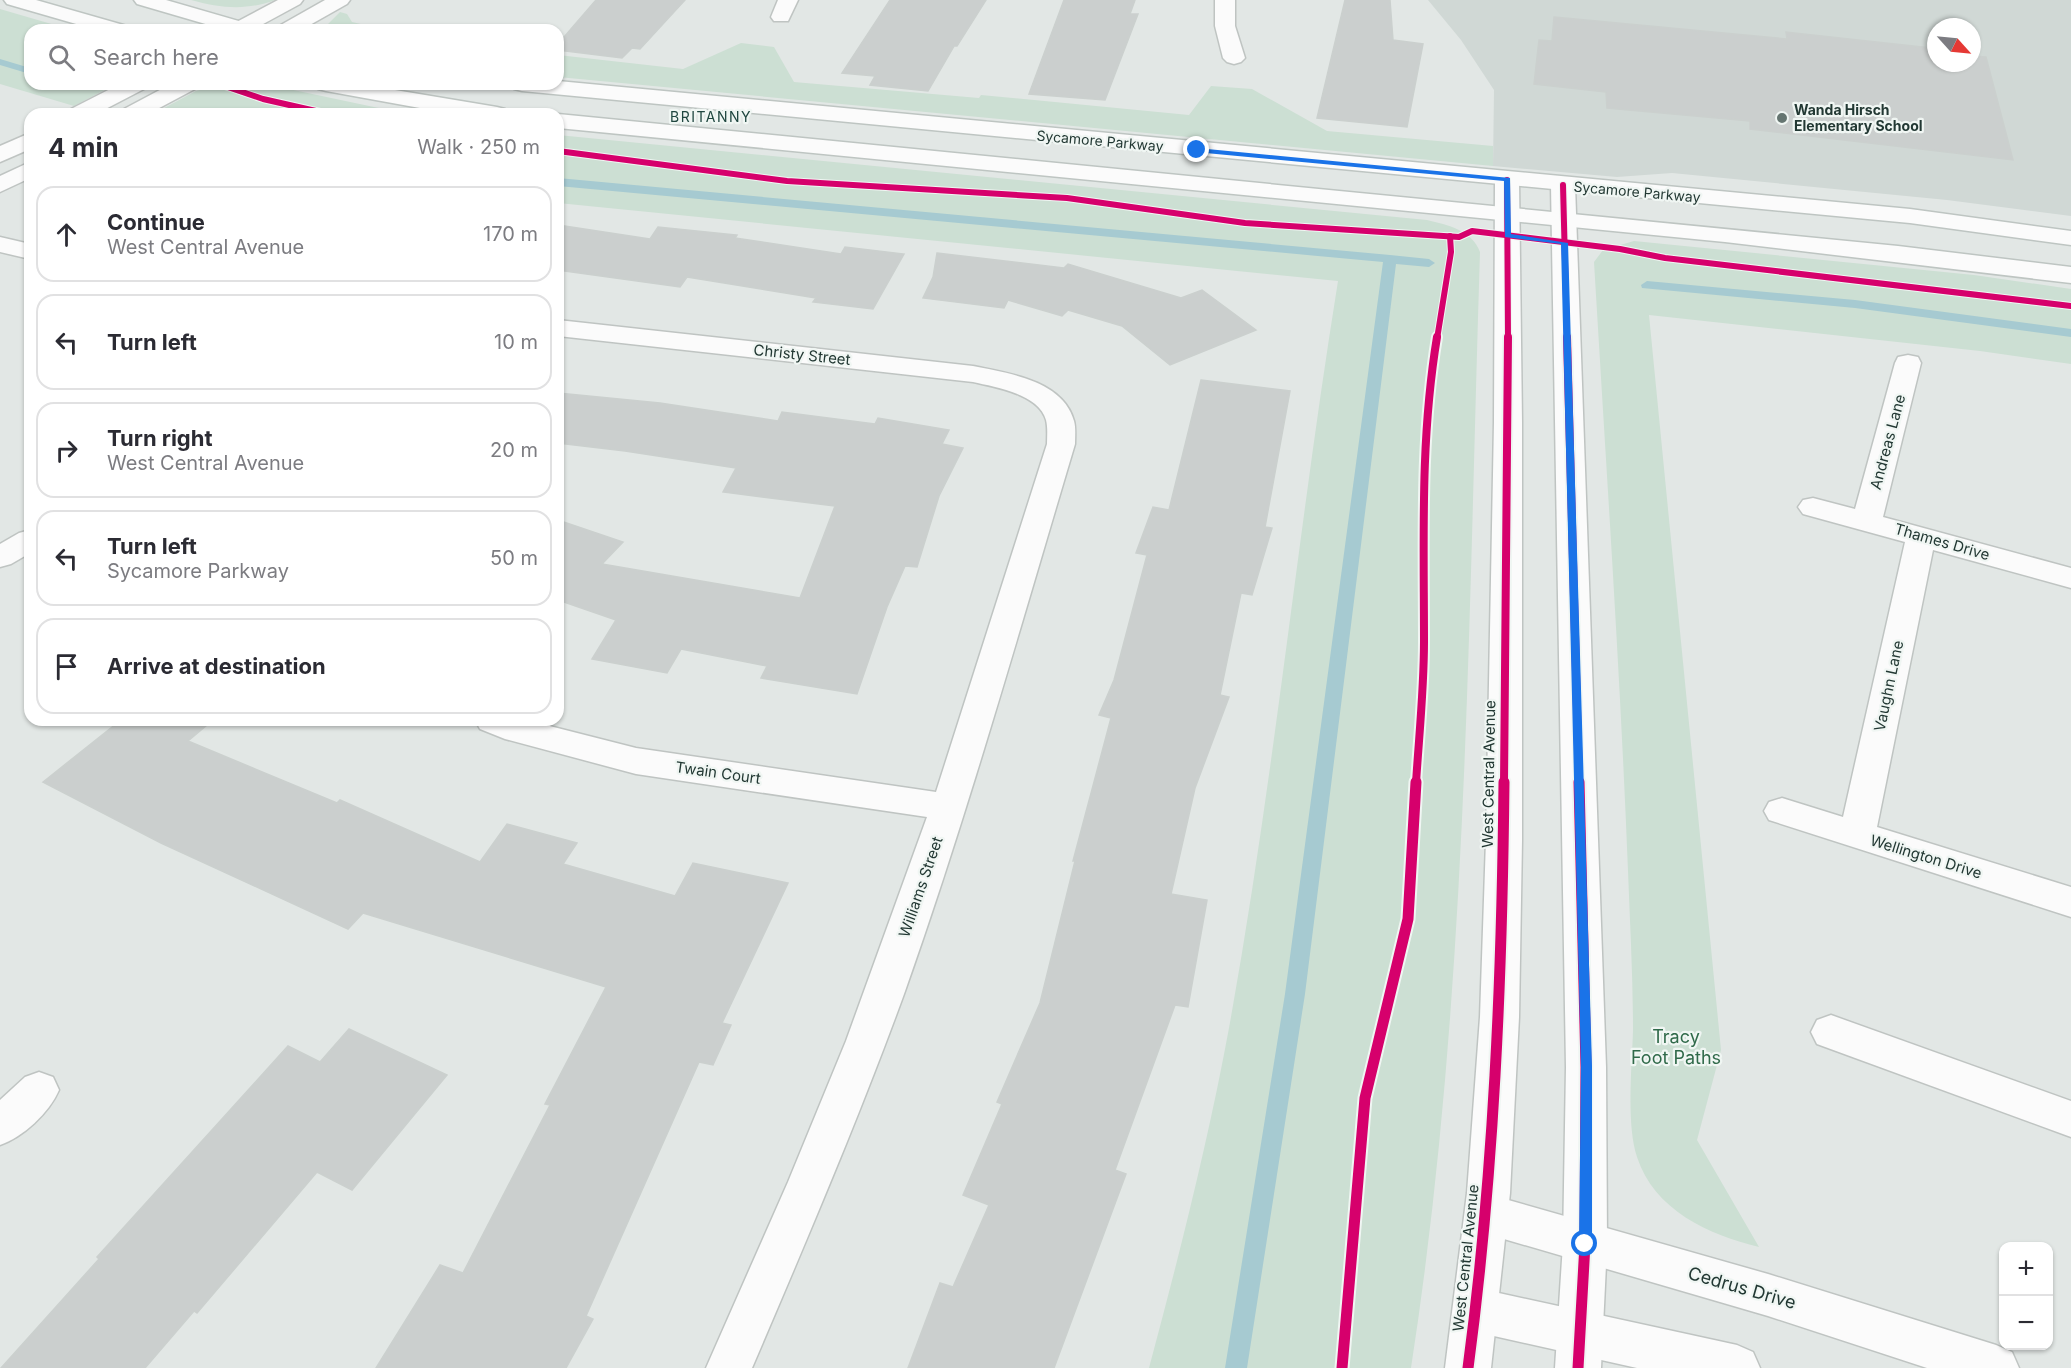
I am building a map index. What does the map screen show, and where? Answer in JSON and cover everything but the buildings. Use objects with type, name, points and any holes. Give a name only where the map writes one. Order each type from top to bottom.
[{"type":"street","points":[[14,0],[99,24]]},
{"type":"street","points":[[144,0],[225,24]]},
{"type":"street","points":[[251,24],[293,0]]},
{"type":"street","points":[[297,24],[340,0]]},
{"type":"street","points":[[1226,0],[1225,26],[1234,58]]},
{"type":"street","name":"Sycamore Parkway","points":[[564,88],[1507,180],[1910,216],[2071,238]]},
{"type":"street","points":[[90,108],[125,90]]},
{"type":"street","points":[[143,108],[176,90]]},
{"type":"street","points":[[356,90],[457,108]]},
{"type":"street","points":[[564,122],[1003,167],[1945,258],[2071,275]]},
{"type":"street","points":[[0,155],[24,143]]},
{"type":"street","points":[[0,185],[24,172]]},
{"type":"street","name":"West Central Avenue","points":[[1468,1368],[1487,1214],[1499,1022],[1504,816],[1507,180]]},
{"type":"street","points":[[1563,185],[1586,1044],[1585,1244],[1579,1351]]},
{"type":"street","points":[[0,244],[24,250]]},
{"type":"street","name":"Christy Street","points":[[564,329],[974,374],[1008,382],[1043,397]]},
{"type":"street","name":"Andreas Lane","points":[[1867,521],[1908,363]]},
{"type":"street","name":"Williams Street","points":[[729,1368],[815,1171],[885,994],[949,807],[1061,444],[1060,418],[1043,397]]},
{"type":"street","name":"Thames Drive","points":[[1813,507],[2071,578]]},
{"type":"street","name":"Vaughn Lane","points":[[1857,835],[1921,536]]},
{"type":"street","points":[[0,557],[24,543]]},
{"type":"street","name":"Twain Court","points":[[507,726],[636,761],[949,807]]},
{"type":"street","name":"Wellington Drive","points":[[1782,811],[2071,903]]},
{"type":"street","points":[[1831,1032],[2071,1119]]},
{"type":"street","points":[[0,1127],[39,1090]]},
{"type":"street","name":"Cedrus Drive","points":[[1487,1214],[1768,1295],[1996,1368]]},
{"type":"street","points":[[1476,1310],[1579,1351],[1737,1368]]},
{"type":"shaded area","name":"Wanda Hirsch Elementary School","points":[[1428,0],[2071,0],[2071,216],[1947,200],[1672,173],[1617,177],[1493,166],[1494,90],[1461,40]]},
{"type":"green space","points":[[191,0],[275,0],[254,6],[233,7]]},
{"type":"green space","points":[[0,9],[51,24],[24,24],[24,90],[105,90],[74,106],[0,84]]},
{"type":"green space","points":[[340,12],[347,14],[352,22],[361,24],[328,24]]},
{"type":"green space","points":[[741,43],[774,47],[794,82],[979,98],[981,95],[1189,115],[1211,86],[1252,89],[1327,131],[1493,146],[1493,166],[564,78],[564,56],[683,69]]},
{"type":"green space","points":[[293,90],[379,108],[164,108],[196,91]]},
{"type":"green space","points":[[564,136],[1427,220],[1465,234],[1471,238],[1480,252],[1468,671],[1455,951],[1430,1229],[1411,1368],[1149,1368],[1192,1199],[1229,1028],[1273,748],[1310,467],[1338,281],[564,204]]},
{"type":"green space","name":"Tracy Foot Paths","points":[[1634,241],[1974,275],[2071,289],[2071,364],[1980,351],[1649,315],[1721,1050],[1697,1140],[1759,1247],[1703,1227],[1670,1206],[1645,1176],[1637,1157],[1632,1128],[1630,1095],[1633,1030],[1625,795],[1594,262],[1603,250]]},
{"type":"waterway","points":[[0,62],[24,69]]},
{"type":"waterway","points":[[564,183],[1390,259]]},
{"type":"waterway","points":[[1236,1368],[1295,994],[1390,259]]},
{"type":"waterway","points":[[1390,259],[1429,263]]},
{"type":"waterway","points":[[1647,285],[1855,304],[2071,333]]},
{"type":"cycle path","points":[[237,90],[303,108]]},
{"type":"cycle path","points":[[564,152],[787,181],[1067,198],[1245,223],[1459,237],[1472,231],[1620,249],[1665,258],[2071,306]]},
{"type":"cycle path","points":[[1468,1368],[1480,1280],[1495,1105],[1502,929],[1509,301],[1507,180]]},
{"type":"cycle path","points":[[1563,185],[1586,1067],[1585,1244],[1578,1368]]},
{"type":"cycle path","points":[[1342,1368],[1365,1098],[1408,919],[1424,645],[1423,489],[1428,391],[1451,252],[1450,236]]},
{"type":"place","name":"Wanda Hirsch Elementary School","points":[[1782,118]]},
{"type":"district","name":"BRITANNY","points":[[711,117]]},
{"type":"route","points":[[1197,150],[1507,180],[1508,235],[1565,243],[1587,1066],[1585,1244]]}]
